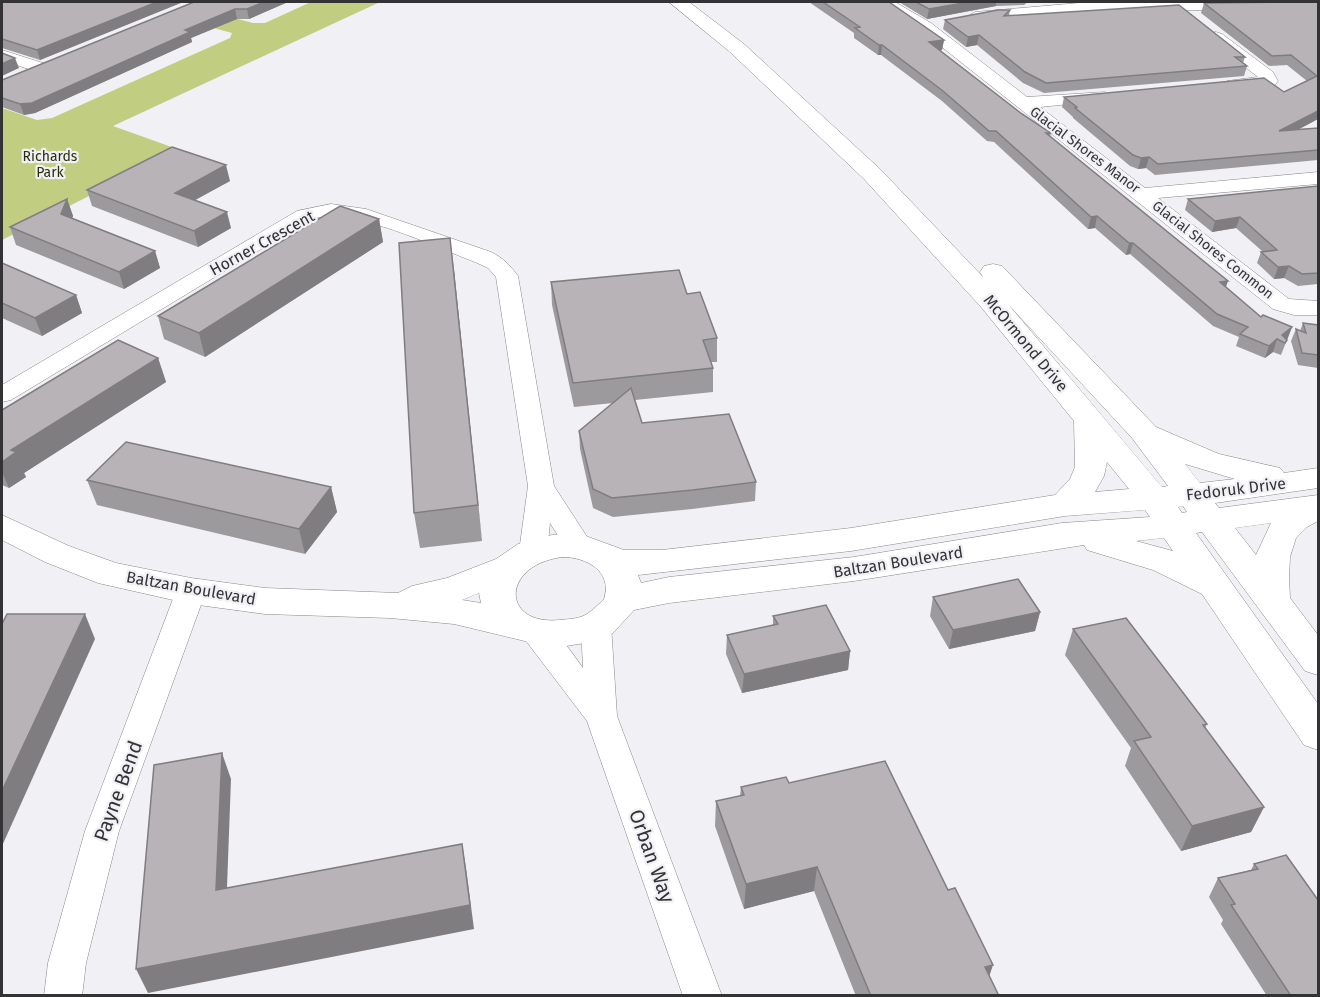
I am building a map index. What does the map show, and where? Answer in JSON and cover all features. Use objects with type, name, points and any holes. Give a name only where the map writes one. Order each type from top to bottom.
[{"type":"main road","name":"McOrmond Drive","points":[[678,2],[737,48],[873,174],[991,301],[1163,510],[1214,587],[1318,734]]},
{"type":"main road","name":"McOrmond Drive","points":[[702,2],[797,77],[869,143],[1143,430],[1318,661]]},
{"type":"main road","points":[[1089,419],[1093,466],[1083,488],[1063,520],[1182,568],[1214,587]]},
{"type":"main road","points":[[1143,430],[1179,452],[1315,493],[1292,521],[1278,543],[1270,567],[1272,598]]},
{"type":"main road","name":"Fedoruk Drive","points":[[1163,510],[1202,508],[1315,493]]},
{"type":"main road","name":"Baltzan Boulevard","points":[[595,553],[660,562],[867,537],[1163,510]]},
{"type":"main road","name":"Baltzan Boulevard","points":[[622,600],[669,590],[854,569],[1063,520]]},
{"type":"main road","name":"Baltzan Boulevard","points":[[2,526],[57,554],[110,574],[191,591],[265,601],[390,604],[454,611],[524,628]]},
{"type":"main road","points":[[561,545],[595,553],[620,572],[625,585],[622,600],[610,617],[589,630],[562,635],[524,628],[502,610],[497,596],[499,582],[520,560],[561,545]]},
{"type":"main road","name":"Baltzan Boulevard","points":[[390,604],[455,589],[520,560]]},
{"type":"street","name":"Glacial Shores Manor","points":[[885,2],[925,26],[1143,194],[1318,178]]},
{"type":"street","points":[[925,26],[996,13],[1075,5],[1180,7],[1252,5]]},
{"type":"street","points":[[1180,7],[1268,76],[1269,81],[1215,87]]},
{"type":"street","points":[[2,55],[40,68]]},
{"type":"street","points":[[19,77],[56,61]]},
{"type":"street","points":[[1023,103],[1122,94]]},
{"type":"street","name":"Glacial Shores Common","points":[[1143,194],[1281,304],[1294,309],[1318,308]]},
{"type":"street","name":"Horner Crescent","points":[[2,395],[298,218],[321,210],[343,209],[483,257],[496,263],[507,276],[541,486],[520,560]]},
{"type":"street","name":"Horner Crescent","points":[[541,486],[595,553]]},
{"type":"street","name":"Payne Bend","points":[[63,996],[67,963],[102,831],[191,591]]},
{"type":"street","name":"Orban Way","points":[[596,625],[601,716]]},
{"type":"street","name":"Orban Way","points":[[524,628],[560,660],[601,716],[703,996]]},
{"type":"green space","name":"Richards Park","points":[[311,2],[380,2],[113,126],[180,150],[2,240],[2,108],[37,120],[52,118],[230,38],[232,33],[177,18],[199,9],[253,23],[265,23]]},
{"type":"building","points":[[2,2],[157,2],[37,50],[2,39]]},
{"type":"building","points":[[194,2],[264,2],[247,9],[235,9],[185,30],[190,32],[32,103],[20,104],[2,98],[2,80]]},
{"type":"building","points":[[823,2],[889,2],[944,40],[929,42],[1022,114],[1051,133],[1046,133],[1228,281],[1220,282],[1261,317],[1263,315],[1292,327],[1282,335],[1287,340],[1285,343],[1277,339],[1269,346],[1240,334],[1248,327],[1217,314],[1133,243],[1129,243],[1097,216],[1091,217],[996,131],[989,131],[943,91],[882,45],[855,28],[860,27]]},
{"type":"building","points":[[916,2],[969,2],[929,9]]},
{"type":"building","points":[[1318,2],[1318,111],[1279,131],[1318,128],[1318,150],[1158,164],[1149,157],[1141,158],[1133,155],[1064,97],[1264,78],[1284,92],[1317,76],[1291,55],[1272,56],[1204,3]]},
{"type":"building","points":[[1179,5],[1245,57],[1235,57],[1247,66],[1046,83],[1025,72],[979,35],[968,37],[945,20],[998,10],[1010,10],[1004,16]]},
{"type":"building","points":[[2,53],[15,58],[2,64]]},
{"type":"building","points":[[172,147],[226,165],[175,193],[227,212],[194,231],[87,190]]},
{"type":"building","points":[[1318,186],[1318,273],[1302,274],[1289,266],[1278,267],[1261,252],[1277,250],[1240,217],[1215,221],[1188,199]]},
{"type":"building","points":[[67,199],[61,214],[155,251],[119,272],[10,227]]},
{"type":"building","points":[[340,206],[379,219],[199,333],[158,316]]},
{"type":"building","points":[[450,238],[478,505],[414,513],[399,243]]},
{"type":"building","points":[[2,263],[76,295],[35,318],[2,303]]},
{"type":"building","points":[[679,270],[687,294],[700,292],[717,338],[703,340],[713,368],[573,383],[551,282]]},
{"type":"building","points":[[1303,323],[1318,325],[1318,355],[1302,353],[1296,329],[1306,333]]},
{"type":"building","points":[[118,340],[158,358],[11,450],[16,452],[2,462],[2,410]]},
{"type":"building","points":[[631,388],[642,423],[729,414],[756,482],[612,498],[593,489],[579,431]]},
{"type":"building","points":[[126,442],[331,487],[299,529],[87,480]]},
{"type":"building","points":[[1018,579],[1040,612],[953,630],[933,597]]},
{"type":"building","points":[[826,605],[850,651],[744,674],[727,635],[778,624],[773,616]]},
{"type":"building","points":[[7,614],[85,614],[2,791],[2,624]]},
{"type":"building","points":[[1126,618],[1207,724],[1203,725],[1264,807],[1192,826],[1134,741],[1151,737],[1073,629]]},
{"type":"building","points":[[222,753],[216,890],[462,844],[470,905],[136,969],[154,765]]},
{"type":"building","points":[[885,761],[948,890],[955,888],[993,965],[985,967],[999,996],[871,996],[817,867],[746,884],[716,801],[744,795],[741,787],[786,777],[789,783]]},
{"type":"building","points":[[1286,855],[1318,900],[1318,996],[1291,996],[1231,905],[1235,904],[1218,878],[1258,869],[1254,864]]}]
